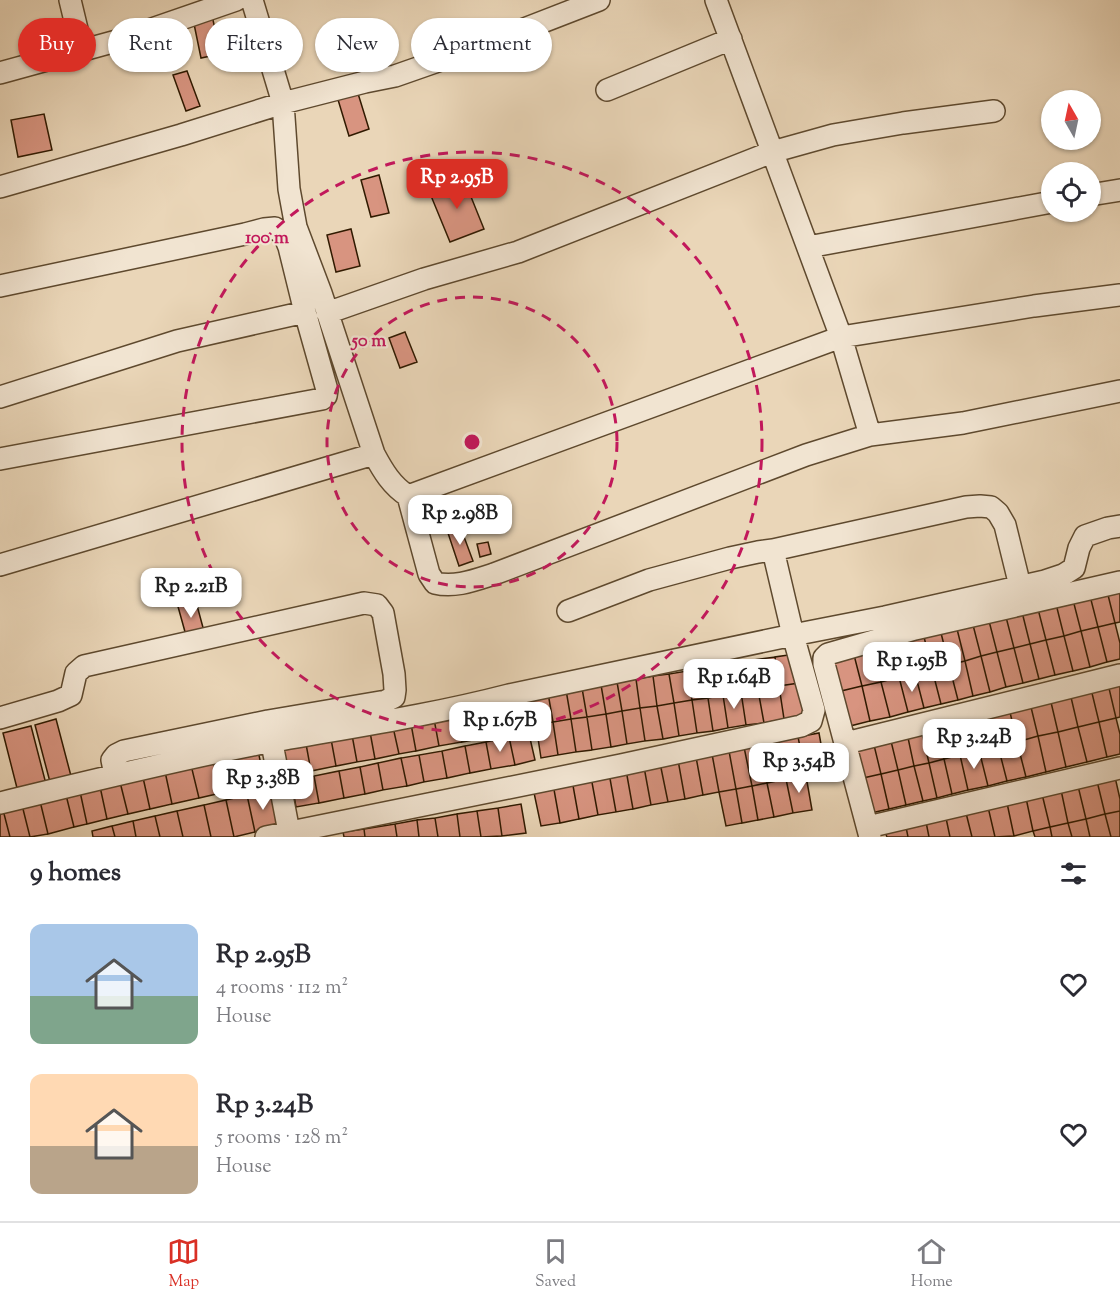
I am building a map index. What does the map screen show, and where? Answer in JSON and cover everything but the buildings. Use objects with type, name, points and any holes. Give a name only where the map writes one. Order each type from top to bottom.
[{"type":"street","points":[[70,0],[74,18]]},
{"type":"street","points":[[96,47],[236,0]]},
{"type":"street","points":[[252,0],[283,103],[289,189],[296,227],[374,454],[383,472],[397,490],[408,496],[429,574],[435,583],[452,585],[495,574],[806,455],[870,435],[963,423],[1120,392]]},
{"type":"street","points":[[0,187],[283,103],[395,76],[478,47],[599,0]]},
{"type":"street","points":[[716,0],[841,337],[870,435]]},
{"type":"street","points":[[607,90],[730,39]]},
{"type":"street","points":[[0,73],[18,68]]},
{"type":"street","points":[[327,313],[424,279],[518,252],[772,152],[833,135],[994,111]]},
{"type":"street","points":[[1101,193],[1120,190]]},
{"type":"street","points":[[808,247],[1041,204]]},
{"type":"street","points":[[0,286],[275,228],[284,235],[289,247],[327,390],[326,396],[322,399],[0,459]]},
{"type":"street","points":[[408,496],[841,337],[1034,306],[1120,295]]},
{"type":"street","points":[[0,397],[177,341],[305,312]]},
{"type":"street","points":[[0,566],[374,454]]},
{"type":"street","points":[[568,611],[649,580],[730,558],[966,507],[980,506],[991,507],[998,513],[1005,525],[1020,586]]},
{"type":"street","points":[[270,732],[463,707],[509,695],[1020,586],[1063,575],[1074,568],[1085,536],[1120,526]]},
{"type":"street","points":[[266,837],[289,835],[610,767],[801,726],[811,721],[814,710],[772,550]]},
{"type":"street","points":[[1120,582],[915,629],[838,650],[824,658],[869,832],[1120,768]]},
{"type":"street","points":[[0,718],[71,695],[76,673],[84,666],[364,603],[377,604],[383,613],[395,690],[394,697],[386,701],[115,775],[0,803]]},
{"type":"street","points":[[846,743],[1120,675]]},
{"type":"street","points":[[270,732],[289,835]]}]
